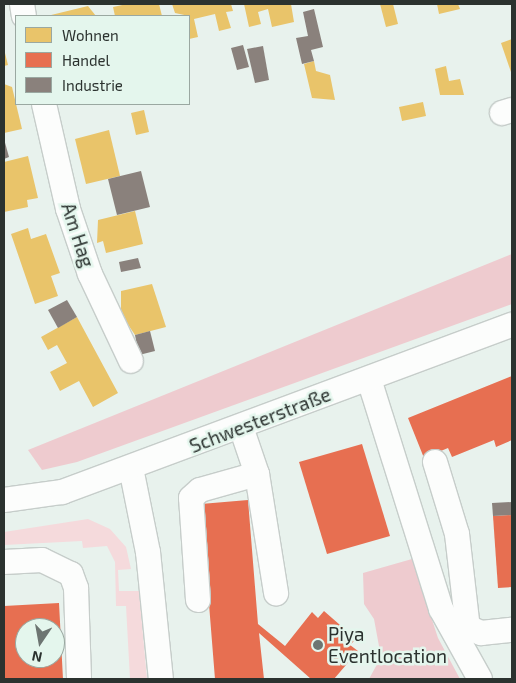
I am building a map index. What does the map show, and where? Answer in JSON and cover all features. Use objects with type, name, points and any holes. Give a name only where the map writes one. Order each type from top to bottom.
[{"type":"street","name":"Am Hag","points":[[44,105],[68,210],[90,274],[131,361]]},
{"type":"street","name":"Schwesterstraße","points":[[4,500],[62,492],[131,468],[512,325]]},
{"type":"street","points":[[369,379],[441,609],[480,679]]},
{"type":"street","points":[[241,427],[257,474],[276,593]]},
{"type":"street","points":[[435,462],[457,534],[468,629]]},
{"type":"street","points":[[131,468],[148,552],[161,679]]},
{"type":"street","points":[[198,600],[191,498],[200,490],[257,474]]},
{"type":"street","points":[[4,562],[42,560],[71,574],[76,588],[79,679]]},
{"type":"street","points":[[441,609],[468,629],[490,634],[512,630]]},
{"type":"shaded area","points":[[512,254],[512,304],[77,462],[42,470],[28,450]]},
{"type":"shaded area","points":[[88,519],[110,529],[126,547],[131,569],[118,570],[119,591],[139,591],[147,679],[130,679],[126,606],[116,606],[115,562],[107,546],[83,548],[82,541],[4,545],[4,532]]},
{"type":"shaded area","points":[[412,559],[438,638],[460,679],[369,679],[381,657],[374,619],[364,604],[363,573]]},
{"type":"building: Wohnen","points":[[127,4],[159,4],[162,15],[115,15],[113,7]]},
{"type":"building: Wohnen","points":[[172,4],[231,4],[233,11],[226,12],[231,28],[219,31],[215,14],[194,19],[198,37],[190,39],[190,15],[175,13]]},
{"type":"building: Wohnen","points":[[244,4],[291,4],[294,22],[272,27],[268,9],[258,12],[261,24],[249,27]]},
{"type":"building: Wohnen","points":[[380,4],[393,4],[398,24],[386,27]]},
{"type":"building: Wohnen","points":[[437,4],[458,4],[460,9],[439,14]]},
{"type":"building: Wohnen","points":[[88,6],[95,15],[51,15]]},
{"type":"building: Wohnen","points":[[512,39],[512,75],[501,43]]},
{"type":"building: Wohnen","points":[[4,49],[8,65],[4,66]]},
{"type":"building: Wohnen","points":[[314,61],[316,71],[330,75],[335,100],[312,98],[304,64]]},
{"type":"building: Wohnen","points":[[446,66],[449,81],[460,79],[464,95],[440,95],[435,69]]},
{"type":"building: Wohnen","points":[[4,84],[12,87],[22,129],[4,133]]},
{"type":"building: Wohnen","points":[[423,102],[426,116],[402,121],[399,107]]},
{"type":"building: Wohnen","points":[[144,110],[149,132],[136,135],[131,113]]},
{"type":"building: Wohnen","points":[[109,130],[120,176],[86,184],[75,139]]},
{"type":"building: Wohnen","points":[[28,156],[38,198],[27,200],[28,207],[4,212],[4,162]]},
{"type":"building: Wohnen","points":[[135,211],[143,244],[106,253],[103,241],[97,243],[98,220]]},
{"type":"building: Wohnen","points":[[28,228],[31,239],[46,234],[60,273],[51,276],[58,296],[35,304],[11,234]]},
{"type":"building: Wohnen","points":[[152,284],[166,327],[135,335],[121,314],[121,291]]},
{"type":"building: Wohnen","points":[[77,317],[118,393],[93,407],[79,381],[60,391],[50,372],[67,363],[57,345],[48,350],[41,337]]},
{"type":"building: Handel","points":[[512,376],[512,440],[496,447],[494,440],[452,457],[448,448],[424,458],[408,418]]},
{"type":"building: Handel","points":[[362,444],[390,536],[327,554],[299,462]]},
{"type":"building: Handel","points":[[248,500],[258,624],[285,646],[312,612],[318,618],[324,611],[356,639],[350,645],[358,651],[334,679],[311,679],[259,633],[264,679],[215,679],[201,504]]},
{"type":"building: Handel","points":[[512,515],[512,587],[498,588],[493,516]]},
{"type":"building: Handel","points":[[59,603],[60,618],[15,618],[15,668],[62,668],[63,679],[4,679],[4,606]]},
{"type":"building: Industrie","points":[[314,9],[323,47],[311,50],[314,61],[302,64],[296,38],[308,36],[303,12]]},
{"type":"building: Industrie","points":[[243,45],[249,67],[237,70],[231,48]]},
{"type":"building: Industrie","points":[[263,46],[269,80],[255,83],[247,49]]},
{"type":"building: Industrie","points":[[4,139],[9,157],[4,159]]},
{"type":"building: Industrie","points":[[141,171],[150,207],[117,215],[108,179]]},
{"type":"building: Industrie","points":[[138,258],[141,268],[121,272],[119,262]]},
{"type":"building: Industrie","points":[[67,300],[77,317],[58,328],[48,310]]},
{"type":"building: Industrie","points":[[150,331],[155,351],[139,355],[135,335]]},
{"type":"building: Industrie","points":[[512,502],[512,515],[493,516],[492,503]]},
{"type":"place","name":"Piya Eventlocation","points":[[318,645]]}]
